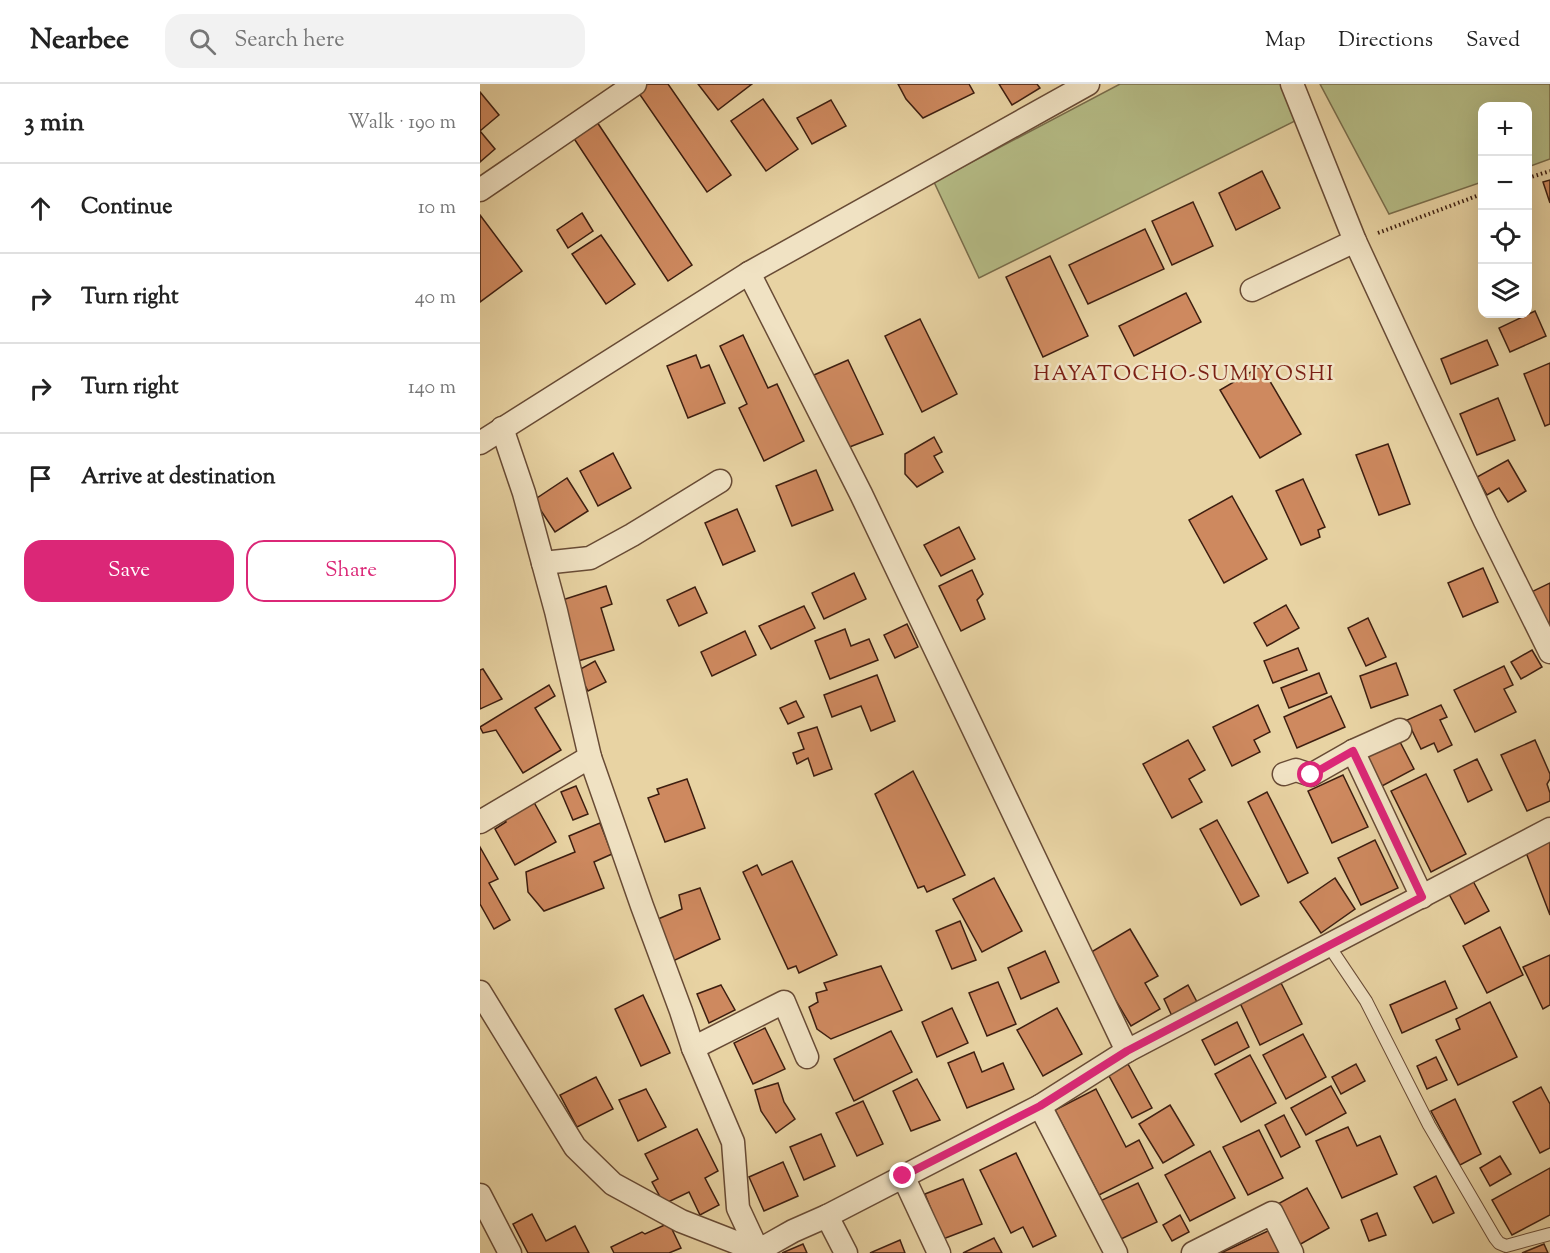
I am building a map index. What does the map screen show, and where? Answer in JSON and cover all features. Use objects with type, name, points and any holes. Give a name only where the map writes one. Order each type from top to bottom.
[{"type":"street","points":[[480,190],[635,84]]},
{"type":"street","points":[[480,443],[749,273],[1088,84]]},
{"type":"street","points":[[1292,84],[1355,241],[1485,521],[1550,652]]},
{"type":"street","points":[[1252,290],[1355,241]]},
{"type":"street","points":[[749,273],[861,494],[1127,1051]]},
{"type":"street","points":[[502,428],[524,493],[543,563],[591,757],[693,1048],[734,1142],[738,1208],[756,1252]]},
{"type":"street","points":[[543,563],[590,558],[632,536],[720,481]]},
{"type":"street","points":[[1284,774],[1296,770],[1311,775],[1353,751],[1400,730]]},
{"type":"street","points":[[1353,751],[1422,897]]},
{"type":"street","points":[[480,822],[591,757]]},
{"type":"street","points":[[756,1252],[1040,1106],[1127,1051],[1550,829]]},
{"type":"street","points":[[480,992],[575,1147],[613,1184],[681,1221],[756,1252]]},
{"type":"street","points":[[693,1048],[784,1002],[807,1057]]},
{"type":"street","points":[[1040,1106],[1116,1253]]},
{"type":"street","points":[[903,1176],[939,1253]]},
{"type":"street","points":[[480,1195],[510,1253]]},
{"type":"street","points":[[1193,1253],[1272,1213],[1292,1253]]},
{"type":"street","points":[[827,1216],[846,1253]]},
{"type":"lane","points":[[1329,946],[1366,1001],[1429,1125],[1495,1238],[1506,1246],[1550,1234]]},
{"type":"path","points":[[1532,176],[1550,171]]},
{"type":"path","points":[[1355,241],[1478,195]]},
{"type":"green space","points":[[1120,84],[1281,84],[1299,119],[979,278],[934,182]]},
{"type":"green space","points":[[1320,84],[1550,84],[1550,159],[1532,166],[1532,102],[1478,102],[1478,183],[1389,214]]},
{"type":"building","points":[[643,84],[668,84],[731,175],[707,192],[636,89]]},
{"type":"building","points":[[698,84],[752,84],[718,110]]},
{"type":"building","points":[[898,84],[969,84],[974,93],[923,118],[906,99]]},
{"type":"building","points":[[999,84],[1037,84],[1040,88],[1012,105]]},
{"type":"building","points":[[480,92],[499,115],[480,131]]},
{"type":"building","points":[[763,99],[798,149],[766,171],[731,121]]},
{"type":"building","points":[[831,100],[846,126],[812,144],[797,118]]},
{"type":"building","points":[[595,119],[692,265],[668,281],[571,134]]},
{"type":"building","points":[[480,131],[495,149],[480,162]]},
{"type":"building","points":[[1262,171],[1280,208],[1236,230],[1219,193]]},
{"type":"building","points":[[1550,180],[1550,203],[1543,182]]},
{"type":"building","points":[[1193,202],[1213,246],[1172,265],[1152,221]]},
{"type":"building","points":[[582,213],[593,231],[568,248],[557,230]]},
{"type":"building","points":[[480,215],[522,271],[480,302]]},
{"type":"building","points":[[1145,229],[1164,269],[1088,304],[1069,265]]},
{"type":"building","points":[[601,235],[635,284],[606,304],[572,254]]},
{"type":"building","points":[[1050,256],[1088,336],[1043,357],[1006,277]]},
{"type":"building","points":[[1186,293],[1201,322],[1134,356],[1119,326]]},
{"type":"building","points":[[1535,311],[1546,336],[1510,352],[1499,328],[1520,318],[1532,318],[1532,312]]},
{"type":"building","points":[[920,319],[957,394],[922,412],[885,336]]},
{"type":"building","points":[[743,335],[768,388],[777,384],[804,441],[764,461],[739,408],[747,404],[720,346]]},
{"type":"building","points":[[1487,340],[1498,365],[1451,384],[1441,359]]},
{"type":"building","points":[[696,355],[701,368],[709,365],[725,403],[688,418],[667,366]]},
{"type":"building","points":[[848,360],[883,434],[847,448],[814,375]]},
{"type":"building","points":[[1550,363],[1550,424],[1545,426],[1524,374]]},
{"type":"building","points":[[1261,366],[1301,434],[1260,458],[1220,390]]},
{"type":"building","points":[[1498,398],[1515,440],[1477,455],[1460,414]]},
{"type":"building","points":[[934,437],[942,452],[934,456],[943,472],[917,487],[905,474],[905,454]]},
{"type":"building","points":[[1388,444],[1410,504],[1379,515],[1356,455]]},
{"type":"building","points":[[613,453],[631,488],[598,506],[580,471]]},
{"type":"building","points":[[1508,460],[1526,491],[1508,502],[1499,488],[1487,495],[1477,477]]},
{"type":"building","points":[[816,470],[833,510],[792,526],[776,486]]},
{"type":"building","points":[[567,478],[588,511],[555,532],[534,500]]},
{"type":"building","points":[[1303,479],[1325,527],[1318,530],[1320,537],[1301,545],[1276,491]]},
{"type":"building","points":[[1232,496],[1267,559],[1224,583],[1189,520]]},
{"type":"building","points":[[737,509],[755,551],[723,565],[705,523]]},
{"type":"building","points":[[959,527],[975,559],[941,576],[924,545]]},
{"type":"building","points":[[1483,568],[1498,602],[1463,617],[1448,583]]},
{"type":"building","points":[[972,570],[983,594],[977,600],[985,619],[961,631],[939,586]]},
{"type":"building","points":[[854,573],[866,599],[824,619],[812,593]]},
{"type":"building","points":[[1550,583],[1550,628],[1525,595]]},
{"type":"building","points":[[606,586],[612,604],[601,608],[614,650],[575,662],[556,602]]},
{"type":"building","points":[[695,587],[707,613],[679,626],[667,600]]},
{"type":"building","points":[[1286,605],[1299,628],[1267,646],[1254,623]]},
{"type":"building","points":[[804,606],[815,628],[771,649],[759,626]]},
{"type":"building","points":[[1368,618],[1386,657],[1366,666],[1348,628]]},
{"type":"building","points":[[907,624],[918,647],[895,658],[884,635]]},
{"type":"building","points":[[845,629],[851,646],[869,639],[878,660],[830,679],[815,641]]},
{"type":"building","points":[[745,631],[756,655],[712,676],[701,652]]},
{"type":"building","points":[[1298,648],[1307,670],[1273,683],[1264,661]]},
{"type":"building","points":[[1532,650],[1542,667],[1521,679],[1511,662]]},
{"type":"building","points":[[595,661],[606,682],[588,691],[577,671]]},
{"type":"building","points":[[1396,663],[1408,695],[1371,708],[1360,676]]},
{"type":"building","points":[[1504,666],[1513,685],[1504,689],[1516,712],[1475,732],[1454,690]]},
{"type":"building","points":[[483,669],[502,699],[480,709],[480,670]]},
{"type":"building","points":[[1319,673],[1327,693],[1289,708],[1281,688]]},
{"type":"building","points":[[877,675],[895,721],[871,731],[861,706],[832,717],[824,695]]},
{"type":"building","points":[[549,685],[555,696],[535,708],[561,750],[523,773],[496,730],[483,733],[480,727]]},
{"type":"building","points":[[1331,696],[1345,727],[1297,748],[1284,717]]},
{"type":"building","points":[[796,701],[804,717],[788,724],[780,708]]},
{"type":"building","points":[[1258,705],[1270,732],[1254,740],[1260,752],[1232,766],[1213,727]]},
{"type":"building","points":[[1441,705],[1447,717],[1440,720],[1452,745],[1438,752],[1434,743],[1421,749],[1407,720]]},
{"type":"building","points":[[817,727],[832,769],[814,776],[808,758],[797,764],[793,753],[804,749],[798,733]]},
{"type":"building","points":[[1398,738],[1414,769],[1382,786],[1366,755]]},
{"type":"building","points":[[1188,740],[1205,770],[1189,779],[1202,802],[1172,818],[1143,764]]},
{"type":"building","points":[[1535,740],[1550,774],[1547,784],[1550,801],[1527,811],[1501,755]]},
{"type":"building","points":[[1477,759],[1492,790],[1468,802],[1454,770]]},
{"type":"building","points":[[913,771],[965,875],[927,892],[924,886],[918,888],[875,794]]},
{"type":"building","points":[[1426,774],[1466,854],[1431,872],[1391,791]]},
{"type":"building","points":[[1343,775],[1368,827],[1332,843],[1308,791]]},
{"type":"building","points":[[687,779],[705,828],[665,842],[648,798],[659,794],[657,789]]},
{"type":"building","points":[[576,786],[588,814],[573,820],[561,792]]},
{"type":"building","points":[[1267,792],[1308,873],[1288,883],[1248,802]]},
{"type":"building","points":[[531,797],[556,842],[515,865],[495,829],[506,822],[501,813]]},
{"type":"building","points":[[1217,820],[1259,896],[1241,905],[1200,829]]},
{"type":"building","points":[[600,823],[612,854],[594,862],[604,888],[544,911],[528,892],[526,872],[575,852],[569,836]]},
{"type":"building","points":[[1550,838],[1550,915],[1525,850]]},
{"type":"building","points":[[1375,840],[1398,888],[1361,905],[1338,858]]},
{"type":"building","points":[[480,847],[498,879],[489,883],[510,920],[494,929],[480,904]]},
{"type":"building","points":[[792,861],[837,955],[799,973],[796,966],[788,969],[743,872],[757,865],[762,875]]},
{"type":"building","points":[[994,878],[1022,931],[982,952],[953,899]]},
{"type":"building","points":[[1335,878],[1355,909],[1321,933],[1300,902]]},
{"type":"building","points":[[1473,881],[1489,911],[1465,924],[1449,894]]},
{"type":"building","points":[[700,888],[720,939],[673,961],[658,919],[682,909],[679,895]]},
{"type":"building","points":[[960,921],[976,960],[952,969],[936,931]]},
{"type":"building","points":[[1500,927],[1523,975],[1487,993],[1463,946]]},
{"type":"building","points":[[1130,929],[1158,976],[1145,983],[1160,1009],[1131,1026],[1088,954]]},
{"type":"building","points":[[1045,951],[1059,982],[1021,999],[1008,968]]},
{"type":"building","points":[[1550,955],[1550,1005],[1543,1009],[1523,967]]},
{"type":"building","points":[[881,966],[902,1010],[831,1039],[817,1029],[809,1007],[818,1002],[816,993],[827,990],[824,983]]},
{"type":"building","points":[[1445,981],[1457,1008],[1402,1033],[1390,1005]]},
{"type":"building","points":[[998,982],[1016,1024],[987,1036],[969,993]]},
{"type":"building","points":[[1281,983],[1302,1024],[1260,1045],[1240,1003]]},
{"type":"building","points":[[721,985],[735,1010],[709,1023],[697,994]]},
{"type":"building","points":[[1188,985],[1197,1002],[1172,1016],[1164,999]]},
{"type":"building","points":[[643,995],[670,1053],[641,1066],[615,1009]]},
{"type":"building","points":[[1490,1002],[1517,1057],[1458,1085],[1436,1040],[1460,1029],[1456,1019]]},
{"type":"building","points":[[952,1008],[968,1043],[937,1057],[922,1022]]},
{"type":"building","points":[[1057,1008],[1082,1054],[1043,1076],[1017,1030]]},
{"type":"building","points":[[1237,1022],[1249,1047],[1215,1065],[1202,1040]]},
{"type":"building","points":[[765,1028],[785,1069],[753,1084],[734,1043]]},
{"type":"building","points":[[891,1031],[912,1072],[854,1101],[834,1059]]},
{"type":"building","points":[[1303,1034],[1326,1077],[1286,1099],[1263,1055]]},
{"type":"building","points":[[974,1052],[982,1072],[1003,1063],[1014,1089],[967,1108],[948,1063]]},
{"type":"building","points":[[1250,1055],[1276,1103],[1241,1122],[1215,1074]]},
{"type":"building","points":[[1436,1057],[1447,1080],[1427,1089],[1417,1066]]},
{"type":"building","points":[[1128,1064],[1152,1108],[1132,1118],[1108,1074]]},
{"type":"building","points":[[1356,1064],[1365,1081],[1341,1094],[1332,1077]]},
{"type":"building","points":[[596,1077],[613,1109],[577,1127],[560,1095]]},
{"type":"building","points":[[917,1079],[940,1120],[911,1131],[893,1091]]},
{"type":"building","points":[[778,1083],[784,1102],[795,1119],[776,1133],[761,1111],[755,1090]]},
{"type":"building","points":[[1331,1086],[1346,1113],[1306,1135],[1291,1108]]},
{"type":"building","points":[[1541,1087],[1550,1104],[1550,1148],[1540,1153],[1513,1102]]},
{"type":"building","points":[[646,1089],[666,1127],[638,1141],[619,1100]]},
{"type":"building","points":[[1096,1089],[1126,1147],[1139,1140],[1153,1168],[1099,1195],[1055,1110]]},
{"type":"building","points":[[1455,1099],[1481,1154],[1460,1165],[1431,1111]]},
{"type":"building","points":[[863,1101],[883,1144],[857,1156],[836,1113]]},
{"type":"building","points":[[1170,1105],[1194,1145],[1163,1163],[1139,1124]]},
{"type":"building","points":[[1284,1115],[1300,1147],[1281,1157],[1265,1125]]},
{"type":"building","points":[[1348,1127],[1357,1146],[1380,1136],[1397,1174],[1342,1198],[1316,1141]]},
{"type":"building","points":[[697,1129],[718,1171],[705,1178],[719,1205],[700,1215],[689,1192],[664,1204],[652,1182],[658,1179],[645,1154]]},
{"type":"building","points":[[1259,1130],[1283,1178],[1248,1195],[1223,1147]]},
{"type":"building","points":[[821,1134],[835,1166],[804,1180],[790,1147]]},
{"type":"building","points":[[1210,1151],[1235,1198],[1190,1221],[1165,1175]]},
{"type":"building","points":[[1016,1153],[1056,1236],[1033,1247],[1023,1227],[1011,1233],[980,1170]]},
{"type":"building","points":[[1500,1156],[1511,1174],[1490,1186],[1480,1168]]},
{"type":"building","points":[[783,1162],[798,1196],[764,1211],[749,1177]]},
{"type":"building","points":[[1550,1168],[1550,1215],[1512,1235],[1492,1200]]},
{"type":"building","points":[[1436,1176],[1454,1213],[1433,1223],[1414,1187]]},
{"type":"building","points":[[963,1179],[982,1224],[943,1239],[925,1194]]},
{"type":"building","points":[[1138,1183],[1157,1222],[1119,1240],[1100,1201]]},
{"type":"building","points":[[1307,1188],[1329,1228],[1299,1245],[1276,1205]]},
{"type":"building","points":[[1377,1213],[1386,1235],[1369,1241],[1361,1220]]},
{"type":"building","points":[[532,1214],[546,1241],[575,1226],[589,1253],[528,1253],[513,1224]]},
{"type":"building","points":[[1180,1215],[1189,1232],[1172,1241],[1163,1225]]},
{"type":"building","points":[[669,1223],[681,1248],[669,1253],[614,1253],[611,1247],[642,1232],[645,1234]]},
{"type":"building","points":[[1270,1230],[1281,1253],[1221,1253]]},
{"type":"building","points":[[994,1238],[1002,1253],[963,1253]]},
{"type":"building","points":[[900,1240],[905,1253],[870,1253]]},
{"type":"building","points":[[803,1244],[807,1253],[782,1253]]},
{"type":"building","points":[[1544,1244],[1548,1253],[1522,1253]]},
{"type":"district","name":"HAYATOCHO-SUMIYOSHI","points":[[1184,375]]},
{"type":"route","points":[[903,1176],[1040,1106],[1127,1051],[1422,897],[1353,751],[1311,775]]}]
